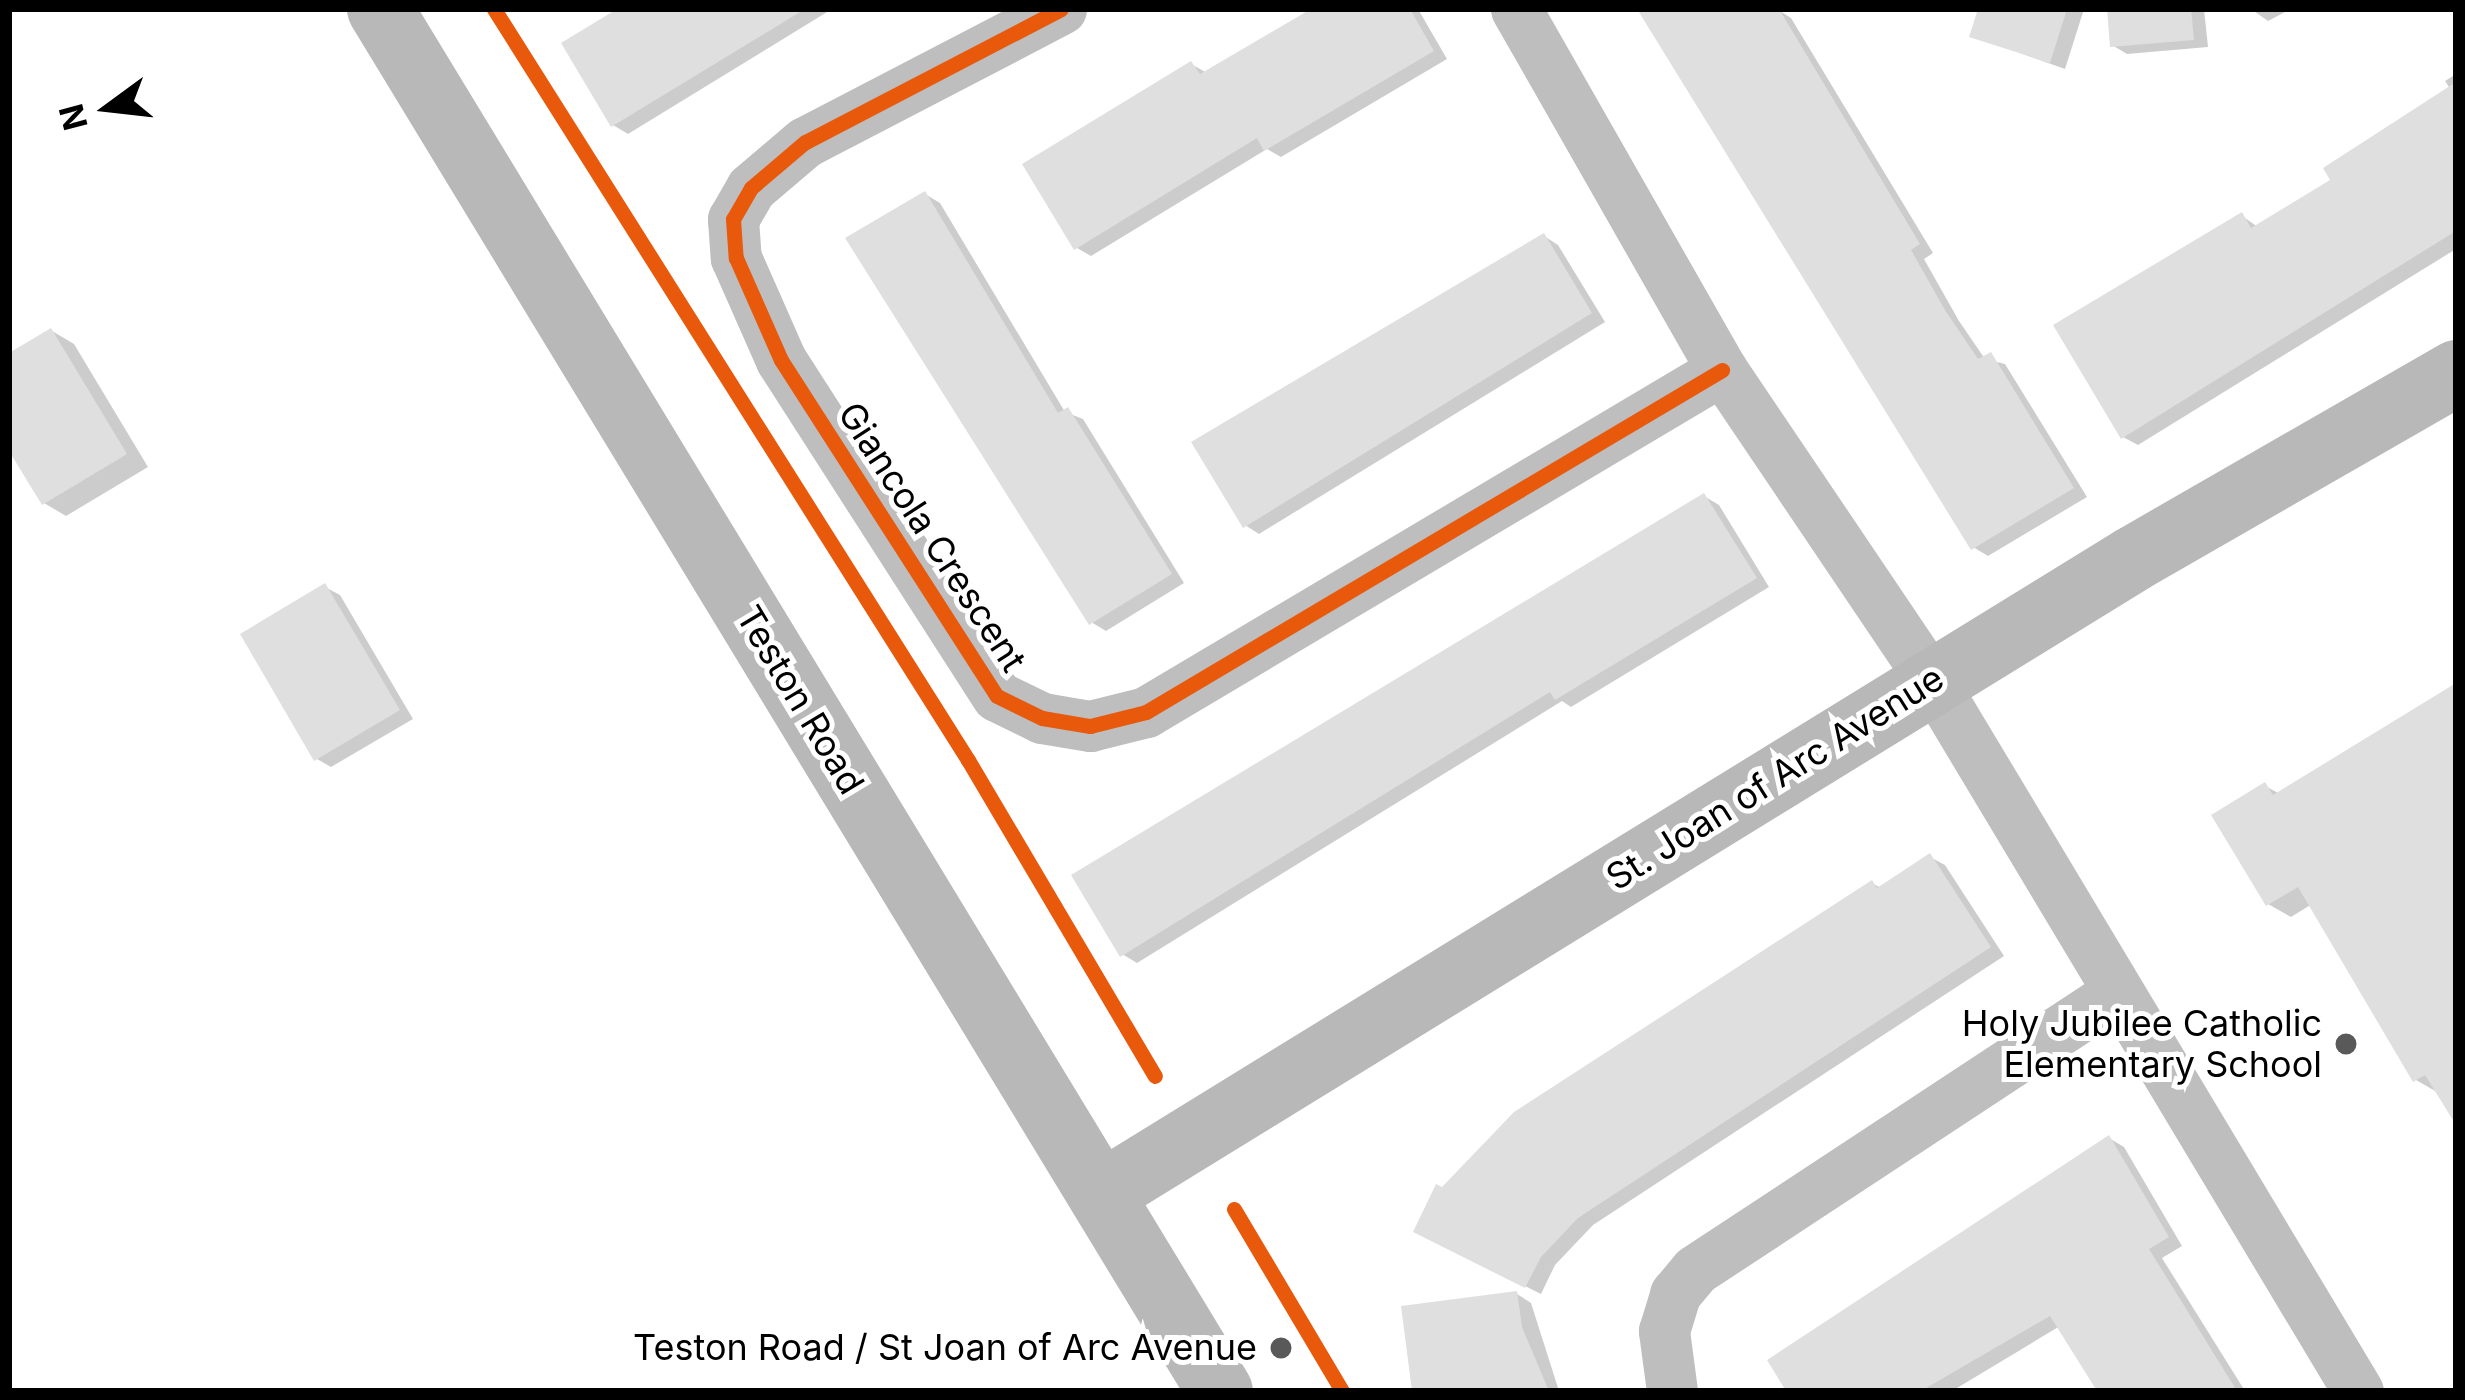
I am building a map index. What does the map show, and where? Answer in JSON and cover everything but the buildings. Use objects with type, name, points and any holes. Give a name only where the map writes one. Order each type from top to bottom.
[{"type":"main road","name":"Teston Road","points":[[380,9],[1220,1391]]},
{"type":"main road","name":"St. Joan of Arc Avenue","points":[[1101,1193],[1932,681],[2456,373]]},
{"type":"street","name":"Giancola Crescent","points":[[1061,9],[806,142],[751,188],[733,219],[736,258],[781,360],[997,696],[1042,718],[1090,725],[1146,712],[1722,370]]},
{"type":"street","points":[[1516,9],[1722,370],[1932,681],[2358,1391]]},
{"type":"street","points":[[1672,1391],[1664,1330],[1675,1294],[1695,1270],[2116,993]]},
{"type":"cycle path","points":[[494,9],[968,760],[1155,1076]]},
{"type":"cycle path","points":[[1061,9],[805,142],[751,188],[733,219],[736,258],[781,360],[997,696],[1042,718],[1090,726],[1146,712],[1722,370]]},
{"type":"cycle path","points":[[1234,1209],[1342,1391]]},
{"type":"place","name":"Holy Jubilee Catholic Elementary School","points":[[2346,1044]]},
{"type":"place","name":"Teston Road / St Joan of Arc Avenue","points":[[1281,1348]]}]
